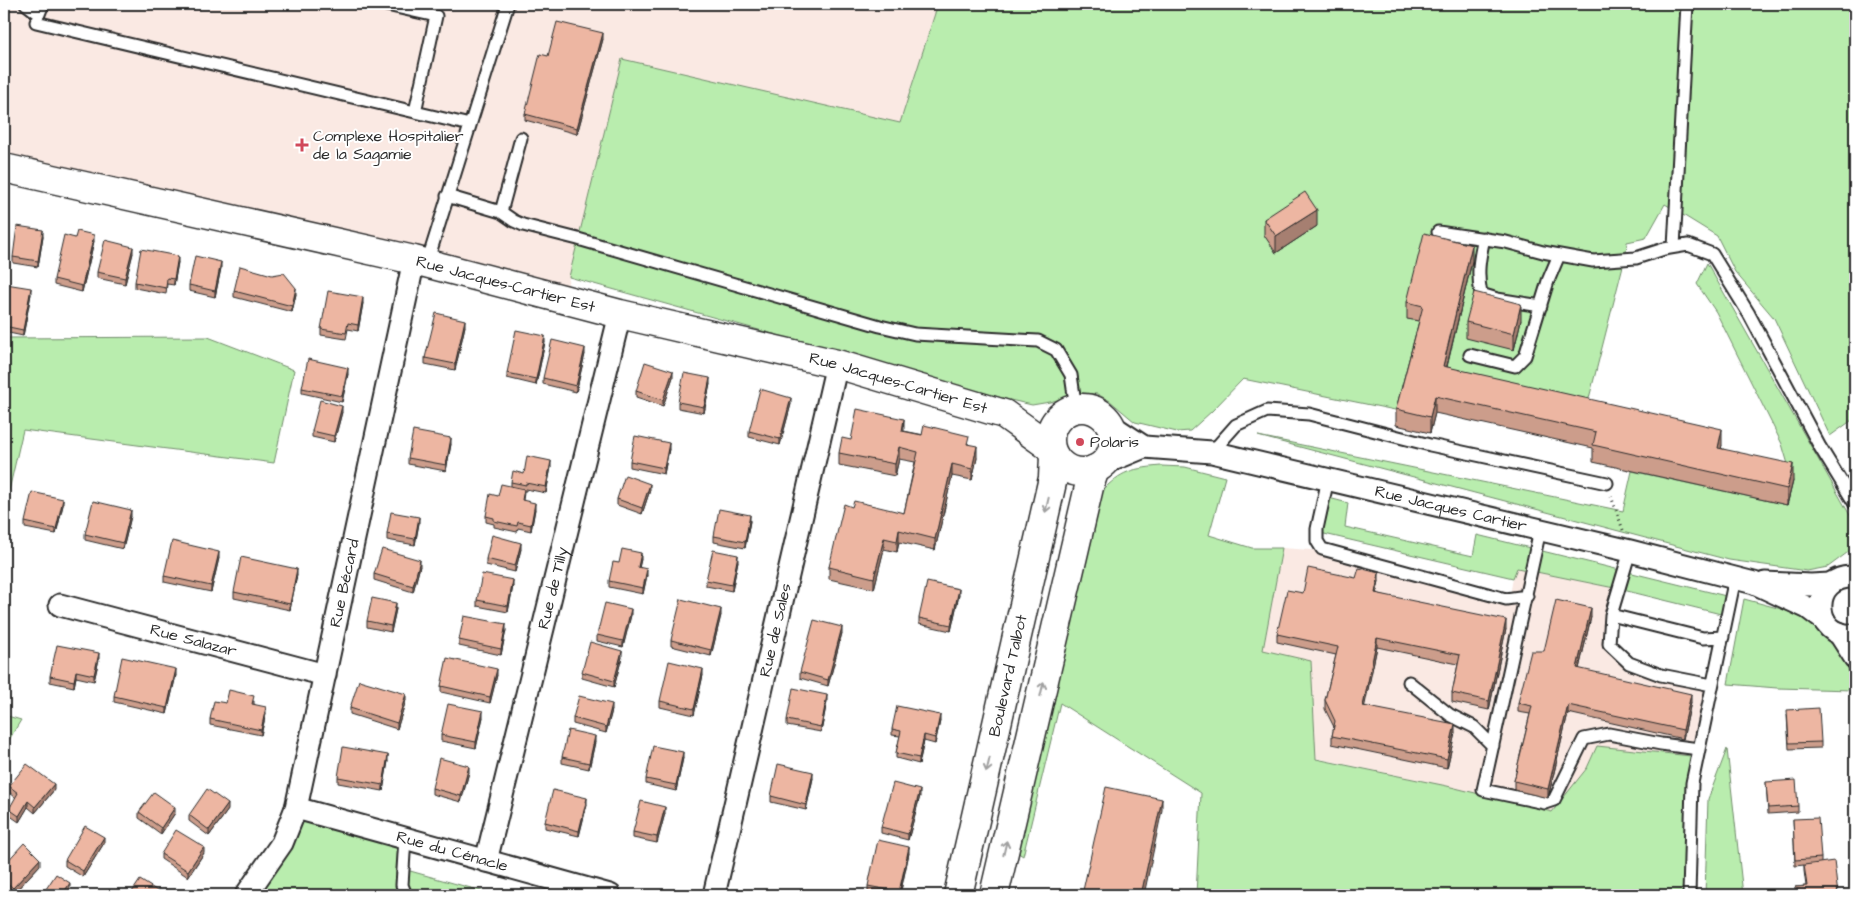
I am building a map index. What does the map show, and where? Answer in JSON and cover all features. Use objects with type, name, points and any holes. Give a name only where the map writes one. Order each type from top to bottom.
[{"type":"main road","name":"Rue Jacques-Cartier Est","points":[[4,168],[421,262],[620,314],[837,364],[1004,414],[1071,410]]},
{"type":"main road","points":[[994,895],[1087,496],[1099,467],[1111,453],[1113,447],[1114,438],[1109,424],[1100,414],[1091,410],[1071,410],[1060,417],[1053,425],[1050,434],[1052,452],[1066,468],[1074,471],[1082,472],[1099,467]]},
{"type":"main road","name":"Rue Jacques-Cartier Est","points":[[1004,414],[1052,452]]},
{"type":"main road","name":"Boulevard Talbot","points":[[958,895],[1053,478],[1052,452]]},
{"type":"street","name":"Rue Bécard","points":[[246,895],[282,843],[296,808],[421,262]]},
{"type":"street","name":"Rue de Tilly","points":[[486,861],[620,314]]},
{"type":"street","name":"Rue de Sales","points":[[714,895],[837,364]]},
{"type":"street","name":"Rue Jacques Cartier","points":[[1109,424],[1144,447]]},
{"type":"street","name":"Rue Jacques Cartier","points":[[1099,467],[1144,447],[1212,452],[1745,580],[1808,608],[1839,629]]},
{"type":"street","name":"Rue Jacques Cartier","points":[[1745,580],[1812,585],[1847,577]]},
{"type":"street","points":[[1847,577],[1824,591],[1821,600],[1821,610],[1839,629],[1855,658]]},
{"type":"street","name":"Rue Salazar","points":[[60,605],[325,675]]},
{"type":"street","name":"Rue du Cénacle","points":[[296,808],[486,861],[579,891],[610,895]]},
{"type":"lane","points":[[26,4],[39,14],[43,4]]},
{"type":"lane","points":[[382,4],[436,16],[415,112]]},
{"type":"lane","points":[[421,262],[447,196],[508,4]]},
{"type":"lane","points":[[1674,247],[1687,4]]},
{"type":"lane","points":[[36,22],[470,125]]},
{"type":"lane","points":[[501,212],[521,138]]},
{"type":"lane","points":[[447,196],[501,212],[523,225],[578,239],[880,326],[915,334],[1038,341],[1056,350],[1071,375],[1071,410]]},
{"type":"lane","points":[[1438,232],[1484,238],[1593,261],[1636,258],[1664,248],[1688,245],[1712,254],[1749,314],[1820,447],[1855,504]]},
{"type":"lane","points":[[1484,238],[1479,260],[1478,278],[1481,294],[1497,299],[1541,306]]},
{"type":"lane","points":[[1470,356],[1515,366],[1525,356],[1548,281],[1559,255]]},
{"type":"lane","points":[[1212,452],[1236,425],[1267,411],[1309,414],[1430,445],[1607,483]]},
{"type":"lane","points":[[1328,480],[1317,529],[1317,541],[1322,549],[1506,599],[1527,596]]},
{"type":"lane","points":[[1540,530],[1483,790],[1546,803],[1554,800],[1584,739],[1610,734],[1699,749]]},
{"type":"lane","points":[[1630,551],[1611,615],[1610,644],[1629,664],[1661,674],[1712,685]]},
{"type":"lane","points":[[1689,895],[1692,783],[1723,637],[1745,580]]},
{"type":"lane","points":[[1611,615],[1703,638],[1723,637]]},
{"type":"lane","points":[[1409,682],[1450,715],[1474,727],[1493,746]]},
{"type":"lane","points":[[405,838],[402,886],[406,895]]},
{"type":"path","points":[[1607,483],[1630,551]]},
{"type":"shaded area","name":"Complexe Hospitalier de la Sagamie","points":[[4,4],[938,4],[900,123],[622,59],[565,300],[4,168]]},
{"type":"shaded area","points":[[1282,548],[1325,551],[1510,595],[1517,568],[1619,589],[1610,644],[1629,664],[1712,685],[1699,749],[1691,756],[1597,746],[1587,768],[1552,812],[1447,786],[1315,758],[1311,662],[1263,651]]},
{"type":"green space","points":[[938,4],[1855,4],[1855,418],[1830,436],[1774,318],[1735,272],[1717,236],[1665,204],[1646,238],[1627,242],[1626,254],[1585,414],[1443,382],[1472,262],[1408,319],[1423,322],[1400,411],[1243,379],[1190,431],[1177,432],[1135,422],[1110,401],[1097,394],[1082,393],[1032,405],[569,277],[622,59],[900,123]]},
{"type":"green space","points":[[1707,263],[1855,524],[1855,547],[1828,567],[1807,571],[1729,560],[1258,436],[1623,511],[1632,471],[1787,505],[1793,481],[1782,444],[1716,312],[1697,284]]},
{"type":"green space","points":[[208,337],[294,370],[274,463],[23,430],[4,512],[4,338]]},
{"type":"green space","points":[[1161,466],[1185,467],[1225,477],[1209,535],[1252,548],[1282,548],[1263,650],[1311,661],[1316,759],[1447,786],[1552,812],[1587,768],[1597,746],[1691,756],[1689,895],[1196,895],[1201,793],[1060,703],[1023,856],[1012,849],[1096,497],[1125,473]]},
{"type":"green space","points":[[1325,497],[1348,503],[1345,527],[1473,556],[1477,535],[1726,596],[1725,615],[1619,589],[1517,568],[1513,578],[1320,533]]},
{"type":"green space","points":[[1744,599],[1785,610],[1806,620],[1835,646],[1846,661],[1853,690],[1777,688],[1728,684]]},
{"type":"green space","points":[[4,715],[21,720],[4,748]]},
{"type":"green space","points":[[1727,749],[1743,895],[1705,895],[1708,799]]},
{"type":"green space","points":[[296,808],[405,838],[403,869],[496,895],[243,895]]},
{"type":"building","points":[[557,22],[603,33],[577,128],[525,114],[540,54],[548,56]]},
{"type":"building","points":[[1305,192],[1317,210],[1276,236],[1264,219]]},
{"type":"building","points":[[17,226],[43,230],[38,261],[13,257]]},
{"type":"building","points":[[77,231],[94,235],[82,286],[54,279],[64,235],[75,238]]},
{"type":"building","points":[[1424,233],[1472,245],[1443,366],[1722,429],[1718,448],[1793,464],[1787,489],[1593,445],[1596,432],[1435,396],[1430,417],[1396,409],[1423,306],[1407,302]]},
{"type":"building","points":[[105,240],[133,247],[125,278],[97,272]]},
{"type":"building","points":[[141,249],[178,256],[174,279],[167,278],[166,288],[135,282]]},
{"type":"building","points":[[195,256],[221,262],[215,291],[189,285]]},
{"type":"building","points":[[240,266],[272,275],[284,273],[296,288],[292,306],[234,291]]},
{"type":"building","points":[[6,284],[31,288],[23,330],[4,326],[4,294]]},
{"type":"building","points":[[328,291],[363,297],[358,325],[348,323],[346,333],[321,329]]},
{"type":"building","points":[[1474,292],[1521,304],[1514,334],[1466,322]]},
{"type":"building","points":[[436,313],[465,320],[455,364],[425,358]]},
{"type":"building","points":[[516,330],[545,336],[536,379],[507,373]]},
{"type":"building","points":[[552,340],[585,348],[576,386],[543,378]]},
{"type":"building","points":[[308,359],[348,368],[342,396],[302,388]]},
{"type":"building","points":[[645,362],[673,371],[663,400],[636,391]]},
{"type":"building","points":[[684,373],[710,378],[704,407],[678,402]]},
{"type":"building","points":[[760,389],[791,398],[780,439],[749,431]]},
{"type":"building","points":[[320,400],[342,406],[334,436],[312,431]]},
{"type":"building","points":[[857,409],[904,419],[902,431],[922,435],[924,425],[969,436],[967,444],[977,446],[972,469],[952,464],[935,539],[899,530],[897,541],[884,538],[874,578],[829,567],[844,504],[852,507],[854,501],[904,513],[918,452],[899,447],[895,464],[839,453],[842,438],[851,440]]},
{"type":"building","points":[[413,431],[451,438],[446,465],[408,458]]},
{"type":"building","points":[[635,436],[669,443],[664,468],[630,461]]},
{"type":"building","points":[[527,456],[551,461],[546,487],[511,482],[513,471],[524,474]]},
{"type":"building","points":[[625,475],[650,484],[642,508],[617,499]]},
{"type":"building","points":[[501,484],[524,489],[522,500],[535,503],[531,525],[518,522],[517,526],[494,521],[494,518],[486,516],[490,494],[498,496]]},
{"type":"building","points":[[32,492],[63,499],[56,529],[25,522]]},
{"type":"building","points":[[93,501],[131,510],[123,543],[85,534]]},
{"type":"building","points":[[719,509],[750,515],[745,542],[714,536]]},
{"type":"building","points":[[391,512],[419,517],[415,539],[387,534]]},
{"type":"building","points":[[492,535],[521,543],[515,566],[486,559]]},
{"type":"building","points":[[172,541],[219,552],[211,586],[164,576]]},
{"type":"building","points":[[382,549],[420,560],[413,586],[374,574]]},
{"type":"building","points":[[622,549],[641,553],[638,567],[647,569],[643,588],[609,581],[613,562],[619,563]]},
{"type":"building","points":[[713,550],[738,555],[732,585],[706,580]]},
{"type":"building","points":[[241,557],[297,569],[290,604],[234,592]]},
{"type":"building","points":[[1308,568],[1356,578],[1359,568],[1379,573],[1375,593],[1506,620],[1489,701],[1452,693],[1460,655],[1377,638],[1363,706],[1455,724],[1447,759],[1332,736],[1335,721],[1325,700],[1338,647],[1277,634],[1287,590],[1303,593]]},
{"type":"building","points":[[482,574],[513,580],[508,606],[477,600]]},
{"type":"building","points":[[927,582],[959,589],[951,625],[919,618]]},
{"type":"building","points":[[372,598],[396,603],[391,626],[367,621]]},
{"type":"building","points":[[681,599],[721,609],[711,650],[671,640]]},
{"type":"building","points":[[1556,600],[1591,608],[1577,668],[1691,694],[1683,730],[1568,705],[1548,789],[1514,781],[1532,706],[1518,703],[1531,651],[1544,651]]},
{"type":"building","points":[[605,603],[631,609],[623,641],[597,635]]},
{"type":"building","points":[[464,616],[506,624],[501,649],[459,640]]},
{"type":"building","points":[[814,620],[842,627],[828,680],[800,672]]},
{"type":"building","points":[[590,642],[622,651],[614,681],[582,672]]},
{"type":"building","points":[[57,645],[99,653],[94,675],[76,671],[74,681],[50,676]]},
{"type":"building","points":[[122,657],[176,669],[167,708],[114,696]]},
{"type":"building","points":[[447,658],[497,669],[490,697],[441,686]]},
{"type":"building","points":[[669,661],[703,669],[694,709],[660,701]]},
{"type":"building","points":[[359,680],[406,694],[397,723],[350,708]]},
{"type":"building","points":[[793,688],[827,695],[821,727],[787,720]]},
{"type":"building","points":[[229,690],[254,696],[252,704],[266,707],[261,730],[210,719],[214,701],[226,703]]},
{"type":"building","points":[[579,696],[612,704],[606,727],[573,718]]},
{"type":"building","points":[[448,704],[483,711],[476,742],[441,735]]},
{"type":"building","points":[[897,706],[940,715],[935,738],[924,735],[919,758],[896,753],[901,731],[892,729]]},
{"type":"building","points":[[1819,708],[1821,742],[1789,743],[1787,710]]},
{"type":"building","points":[[568,730],[595,736],[589,763],[562,757]]},
{"type":"building","points":[[653,746],[683,752],[676,785],[646,779]]},
{"type":"building","points":[[343,747],[388,755],[383,785],[338,777]]},
{"type":"building","points":[[439,758],[469,766],[461,796],[432,788]]},
{"type":"building","points":[[27,764],[54,784],[35,807],[28,801],[19,816],[9,809],[18,793],[9,786]]},
{"type":"building","points":[[778,764],[813,772],[806,805],[771,796]]},
{"type":"building","points":[[1796,780],[1798,806],[1768,808],[1766,782]]},
{"type":"building","points":[[893,783],[920,790],[908,834],[881,827]]},
{"type":"building","points":[[1106,787],[1162,799],[1141,895],[1082,895]]},
{"type":"building","points":[[207,789],[228,804],[209,830],[189,815]]},
{"type":"building","points":[[553,790],[587,798],[579,831],[545,822]]},
{"type":"building","points":[[154,792],[175,807],[161,828],[139,812]]},
{"type":"building","points":[[641,801],[665,807],[657,837],[633,832]]},
{"type":"building","points":[[1818,818],[1821,858],[1795,860],[1793,819]]},
{"type":"building","points":[[85,826],[104,837],[83,871],[65,860]]},
{"type":"building","points":[[176,830],[204,847],[188,871],[161,854]]},
{"type":"building","points":[[878,840],[909,847],[899,892],[868,886]]},
{"type":"building","points":[[24,843],[40,859],[13,888],[4,880],[4,865]]},
{"type":"building","points":[[1834,861],[1838,895],[1796,895],[1795,887],[1807,886],[1804,865]]},
{"type":"building","points":[[56,874],[70,883],[62,895],[42,895]]},
{"type":"building","points":[[140,880],[164,895],[130,895]]},
{"type":"building","points":[[745,892],[762,895],[744,895]]},
{"type":"place","name":"Complexe Hospitalier de la Sagamie","points":[[302,145]]},
{"type":"place","name":"Polaris","points":[[1080,442]]}]
